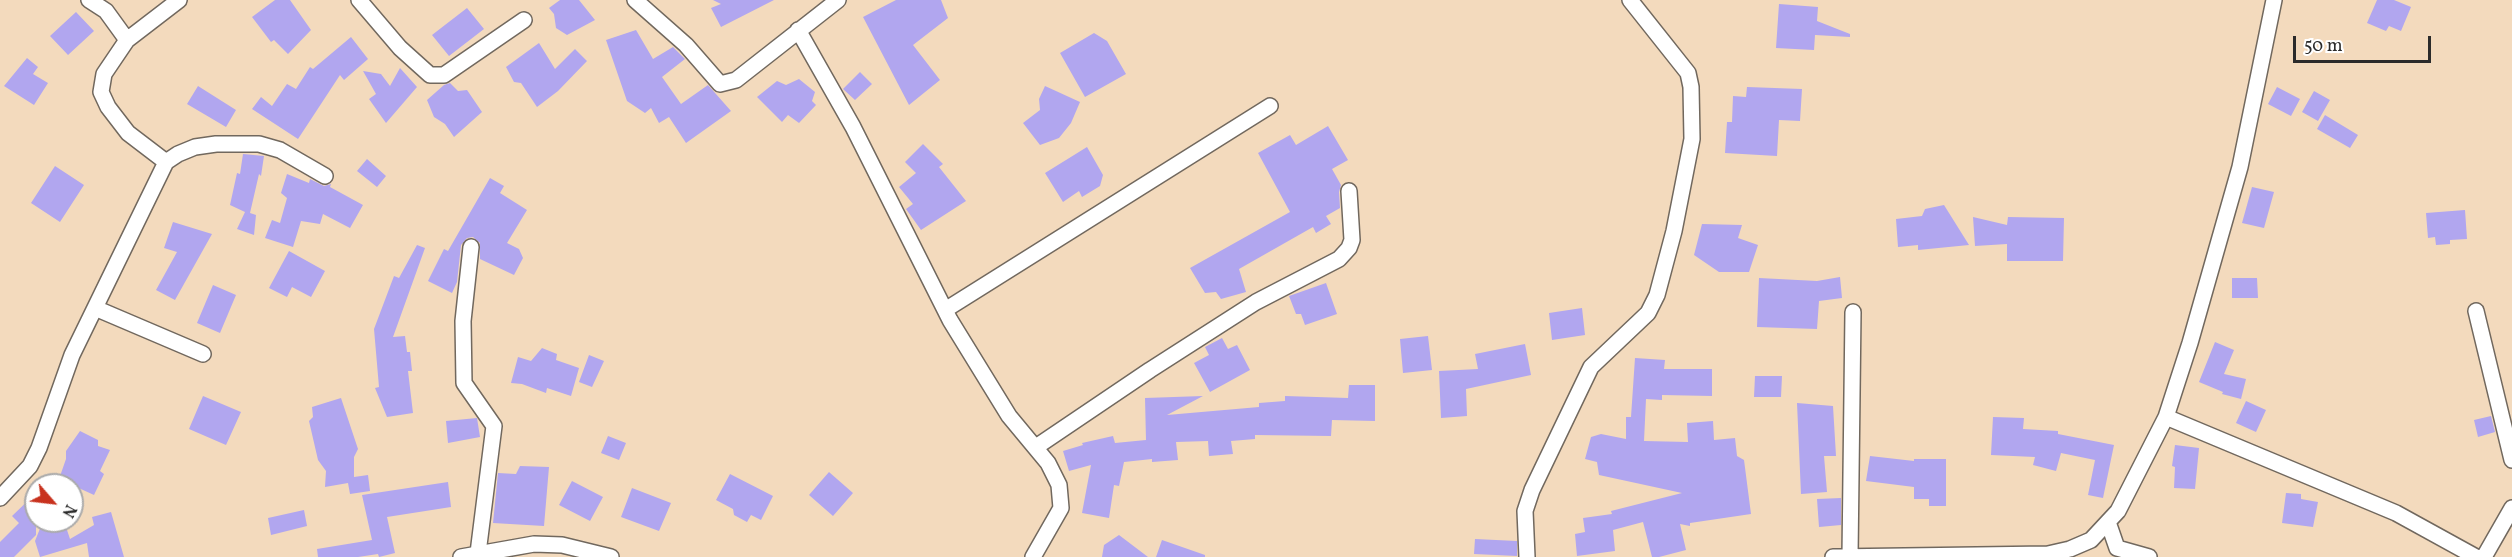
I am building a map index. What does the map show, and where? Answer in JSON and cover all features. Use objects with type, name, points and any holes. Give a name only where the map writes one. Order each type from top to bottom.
[{"type":"street","points":[[89,0],[106,11],[127,40]]},
{"type":"street","points":[[166,162],[128,133],[108,107],[101,92],[104,74],[127,40],[179,0]]},
{"type":"street","points":[[359,0],[400,48],[430,75],[444,75],[524,20]]},
{"type":"street","points":[[635,0],[686,45],[720,84],[735,80],[838,0]]},
{"type":"street","points":[[1527,557],[1525,510],[1532,490],[1591,367],[1648,313],[1657,295],[1674,231],[1692,139],[1691,87],[1688,73],[1630,0]]},
{"type":"street","points":[[1833,557],[2048,554],[2070,549],[2091,540],[2118,511],[2166,417],[2190,342],[2240,167],[2274,0]]},
{"type":"street","points":[[798,30],[853,127],[945,310],[1009,416],[1048,463],[1059,485],[1061,508],[1034,557]]},
{"type":"street","points":[[945,310],[1270,106]]},
{"type":"street","points":[[0,498],[30,466],[39,448],[72,355],[166,162],[195,147],[216,144],[259,144],[280,150],[325,176]]},
{"type":"street","points":[[1036,447],[1256,302],[1339,259],[1349,248],[1352,240],[1349,191]]},
{"type":"street","points":[[471,247],[463,321],[464,383],[472,398],[494,426],[478,553]]},
{"type":"street","points":[[95,308],[203,354]]},
{"type":"street","points":[[2476,311],[2512,460]]},
{"type":"street","points":[[1850,556],[1854,312]]},
{"type":"street","points":[[2166,417],[2396,513],[2476,557]]},
{"type":"street","points":[[2484,557],[2512,508]]},
{"type":"street","points":[[2108,522],[2108,557]]},
{"type":"street","points":[[2108,522],[2117,548],[2149,557]]},
{"type":"street","points":[[461,557],[534,544],[562,545],[611,557]]},
{"type":"building","points":[[275,0],[290,0],[311,30],[288,54],[274,40],[271,42],[252,17]]},
{"type":"building","points":[[560,0],[579,0],[595,20],[567,35],[556,28],[554,14],[549,8]]},
{"type":"building","points":[[713,0],[774,0],[721,27],[711,8],[721,4]]},
{"type":"building","points":[[896,0],[941,0],[948,18],[913,45],[940,80],[909,105],[863,17]]},
{"type":"building","points":[[2377,0],[2394,0],[2411,7],[2401,31],[2389,26],[2386,31],[2367,23]]},
{"type":"building","points":[[1779,4],[1818,7],[1817,21],[1850,34],[1850,37],[1815,35],[1814,50],[1776,48]]},
{"type":"building","points":[[467,8],[484,29],[449,56],[432,35]]},
{"type":"building","points":[[76,12],[94,31],[68,55],[50,36]]},
{"type":"building","points":[[636,30],[653,59],[673,47],[685,59],[662,77],[681,104],[708,85],[731,111],[686,143],[669,117],[659,123],[651,108],[645,113],[627,101],[606,40]]},
{"type":"building","points":[[1094,33],[1107,41],[1126,74],[1085,97],[1060,53]]},
{"type":"building","points":[[351,37],[368,59],[344,80],[340,75],[298,139],[252,109],[261,97],[272,106],[287,84],[296,89],[310,67],[313,69]]},
{"type":"building","points":[[539,43],[555,69],[575,49],[587,61],[558,91],[537,107],[521,83],[514,82],[506,67]]},
{"type":"building","points":[[27,58],[38,67],[33,74],[48,83],[34,105],[4,86]]},
{"type":"building","points":[[400,68],[417,87],[386,123],[369,99],[376,94],[363,71],[381,74],[390,86]]},
{"type":"building","points":[[860,72],[872,84],[855,100],[843,89]]},
{"type":"building","points":[[799,79],[815,92],[812,101],[816,105],[799,123],[788,115],[782,122],[757,97],[777,81],[786,85]]},
{"type":"building","points":[[450,83],[458,91],[467,90],[482,112],[454,137],[445,124],[434,117],[427,100],[444,85]]},
{"type":"building","points":[[198,86],[236,110],[226,127],[187,104]]},
{"type":"building","points":[[1045,86],[1080,102],[1071,123],[1059,138],[1040,145],[1023,123],[1040,110],[1039,99]]},
{"type":"building","points":[[1747,87],[1802,89],[1800,121],[1779,120],[1777,156],[1725,153],[1727,122],[1732,122],[1733,96],[1746,97]]},
{"type":"building","points":[[2277,87],[2300,99],[2291,116],[2268,104]]},
{"type":"building","points":[[2314,91],[2330,100],[2318,121],[2302,112]]},
{"type":"building","points":[[2325,115],[2358,135],[2350,148],[2317,129]]},
{"type":"building","points":[[1328,126],[1348,160],[1332,169],[1341,185],[1340,208],[1326,216],[1331,224],[1316,233],[1313,227],[1239,269],[1246,292],[1221,299],[1216,292],[1205,293],[1190,268],[1290,212],[1258,153],[1290,135],[1296,145]]},
{"type":"building","points":[[923,144],[943,164],[939,167],[966,201],[921,230],[906,209],[913,204],[899,187],[916,173],[905,162]]},
{"type":"building","points":[[1087,147],[1103,175],[1100,186],[1082,197],[1079,191],[1063,202],[1045,173]]},
{"type":"building","points":[[243,154],[264,156],[261,176],[259,174],[250,213],[256,215],[254,235],[237,229],[245,212],[230,205],[237,173],[240,174]]},
{"type":"building","points":[[367,159],[386,176],[377,187],[357,171]]},
{"type":"building","points":[[55,166],[84,185],[60,222],[31,203]]},
{"type":"building","points":[[287,174],[309,183],[310,179],[324,186],[331,184],[330,187],[363,205],[350,228],[323,214],[320,224],[301,221],[293,247],[265,238],[272,220],[280,223],[287,198],[281,193]]},
{"type":"building","points":[[490,178],[504,186],[500,193],[527,210],[507,243],[519,249],[523,258],[514,275],[480,259],[480,243],[473,237],[467,238],[461,245],[457,282],[452,293],[428,281],[444,249],[448,251]]},
{"type":"building","points":[[2252,187],[2274,192],[2264,228],[2242,223]]},
{"type":"building","points":[[1944,205],[1969,245],[1918,250],[1918,245],[1898,247],[1896,219],[1922,216],[1925,209]]},
{"type":"building","points":[[2465,210],[2467,239],[2450,240],[2450,244],[2436,245],[2435,237],[2428,238],[2426,213]]},
{"type":"building","points":[[1973,217],[2007,225],[2008,217],[2064,218],[2063,261],[2007,261],[2007,244],[1975,246]]},
{"type":"building","points":[[173,222],[212,234],[175,300],[156,290],[177,252],[164,248]]},
{"type":"building","points":[[1702,224],[1742,225],[1738,238],[1758,245],[1749,272],[1719,272],[1694,255]]},
{"type":"building","points":[[417,245],[425,248],[393,337],[405,336],[407,352],[410,352],[412,371],[408,371],[413,413],[387,417],[375,388],[379,387],[374,329],[394,276],[399,278]]},
{"type":"building","points":[[289,251],[325,271],[311,297],[292,287],[287,297],[269,288]]},
{"type":"building","points":[[1840,277],[1842,298],[1819,301],[1817,329],[1757,327],[1759,278],[1817,281]]},
{"type":"building","points":[[2232,278],[2257,278],[2258,298],[2232,298]]},
{"type":"building","points":[[1326,283],[1337,314],[1305,325],[1301,314],[1296,314],[1289,296]]},
{"type":"building","points":[[213,285],[236,295],[220,333],[197,323]]},
{"type":"building","points":[[1582,308],[1585,335],[1552,340],[1549,313]]},
{"type":"building","points":[[1428,336],[1432,370],[1403,373],[1400,339]]},
{"type":"building","points":[[1222,338],[1228,349],[1237,345],[1250,370],[1210,392],[1194,363],[1209,355],[1205,347]]},
{"type":"building","points":[[2215,342],[2234,350],[2224,374],[2246,379],[2241,399],[2222,394],[2223,392],[2199,382]]},
{"type":"building","points":[[1525,344],[1531,375],[1466,389],[1467,416],[1441,418],[1439,371],[1478,369],[1475,354]]},
{"type":"building","points":[[542,348],[557,354],[556,360],[579,368],[571,396],[547,388],[546,393],[522,384],[511,383],[518,357],[531,361]]},
{"type":"building","points":[[589,355],[604,361],[592,387],[579,382]]},
{"type":"building","points":[[1635,358],[1665,360],[1664,369],[1712,369],[1712,396],[1662,395],[1662,400],[1646,399],[1644,441],[1688,442],[1687,423],[1713,421],[1714,440],[1735,438],[1737,456],[1744,460],[1751,514],[1690,523],[1690,526],[1680,524],[1686,550],[1659,557],[1652,557],[1643,522],[1613,530],[1615,551],[1577,556],[1575,534],[1585,532],[1583,518],[1612,514],[1611,511],[1682,493],[1599,475],[1597,462],[1585,459],[1591,437],[1601,434],[1626,439],[1626,417],[1631,417]]},
{"type":"building","points":[[1755,376],[1782,376],[1781,397],[1754,397]]},
{"type":"building","points":[[1349,385],[1375,385],[1375,421],[1332,420],[1331,436],[1255,435],[1255,439],[1231,441],[1233,454],[1209,456],[1208,441],[1176,442],[1178,460],[1152,462],[1152,459],[1124,462],[1119,486],[1114,485],[1109,518],[1082,513],[1091,465],[1069,471],[1063,451],[1083,445],[1082,443],[1113,436],[1115,443],[1146,440],[1145,398],[1203,396],[1167,415],[1259,407],[1259,403],[1285,401],[1285,396],[1348,398]]},
{"type":"building","points":[[203,396],[241,412],[226,445],[189,429]]},
{"type":"building","points":[[341,398],[358,449],[354,457],[354,477],[368,475],[370,491],[350,494],[348,483],[325,487],[326,471],[318,460],[309,421],[313,417],[312,407]]},
{"type":"building","points":[[2246,401],[2266,410],[2256,432],[2236,423]]},
{"type":"building","points":[[1797,403],[1833,406],[1836,456],[1824,456],[1827,492],[1801,494]]},
{"type":"building","points":[[2491,416],[2495,432],[2478,437],[2474,420]]},
{"type":"building","points":[[1993,417],[2024,418],[2023,429],[2058,431],[2058,434],[2114,445],[2103,498],[2088,495],[2095,460],[2061,453],[2056,471],[2033,465],[2035,457],[1991,455]]},
{"type":"building","points":[[477,418],[480,437],[448,443],[446,421]]},
{"type":"building","points":[[80,431],[98,440],[98,446],[110,450],[100,471],[104,474],[94,495],[84,490],[84,473],[61,473],[66,451]]},
{"type":"building","points":[[608,436],[626,443],[619,460],[601,453]]},
{"type":"building","points":[[2175,445],[2199,448],[2195,489],[2174,488],[2175,467],[2172,466]]},
{"type":"building","points":[[1870,456],[1914,461],[1914,459],[1946,459],[1946,506],[1929,506],[1929,499],[1914,499],[1914,487],[1866,481]]},
{"type":"building","points":[[520,466],[549,467],[544,526],[493,523],[498,473],[516,474]]},
{"type":"building","points":[[829,472],[853,493],[833,516],[809,495]]},
{"type":"building","points":[[730,474],[773,496],[761,520],[751,515],[747,522],[734,515],[733,509],[716,500]]},
{"type":"building","points":[[572,481],[603,497],[590,521],[559,505]]},
{"type":"building","points":[[448,482],[451,507],[387,517],[395,553],[379,557],[378,554],[358,557],[318,557],[317,549],[372,540],[362,495]]},
{"type":"building","points":[[632,488],[671,503],[659,531],[621,517]]},
{"type":"building","points":[[2286,493],[2301,494],[2301,499],[2318,502],[2313,527],[2282,523]]},
{"type":"building","points":[[1841,498],[1841,525],[1819,527],[1817,499]]},
{"type":"building","points":[[24,504],[24,533],[36,533],[36,535],[14,557],[0,557],[0,542],[19,523],[12,516]]},
{"type":"building","points":[[304,510],[307,526],[271,535],[268,518]]},
{"type":"building","points":[[111,512],[124,557],[89,557],[87,543],[40,557],[35,541],[38,533],[68,533],[70,539],[84,533],[94,525],[92,517]]},
{"type":"building","points":[[1119,535],[1148,557],[1102,557],[1104,545]]},
{"type":"building","points":[[1475,539],[1517,541],[1517,556],[1474,554]]},
{"type":"building","points":[[1162,540],[1205,555],[1205,557],[1156,557]]}]
